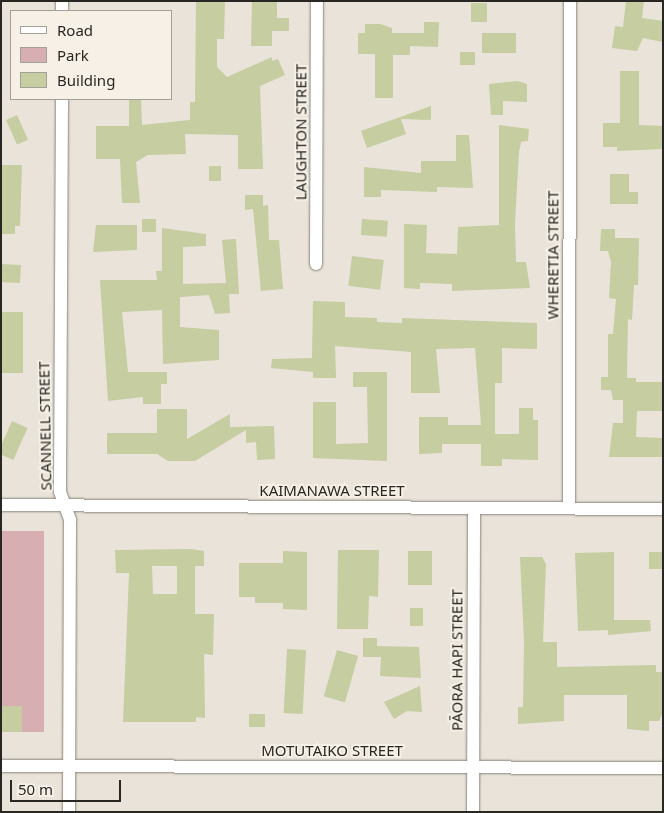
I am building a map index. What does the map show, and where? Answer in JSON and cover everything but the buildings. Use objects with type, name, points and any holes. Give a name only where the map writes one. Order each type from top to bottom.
[{"type":"street","name":"LAUGHTON STREET","points":[[316,264],[318,1]]},
{"type":"street","name":"WHERETIA STREET","points":[[569,508],[570,1]]},
{"type":"street","name":"SCANNELL STREET","points":[[62,100],[60,492],[70,520],[69,812]]},
{"type":"street","name":"KAIMANAWA STREET","points":[[1,505],[663,509]]},
{"type":"street","name":"PĀORA HAPI STREET","points":[[473,812],[474,508]]},
{"type":"street","name":"MOTUTAIKO STREET","points":[[1,766],[663,768]]},
{"type":"green space","points":[[1,531],[44,531],[44,732],[1,732]]}]
